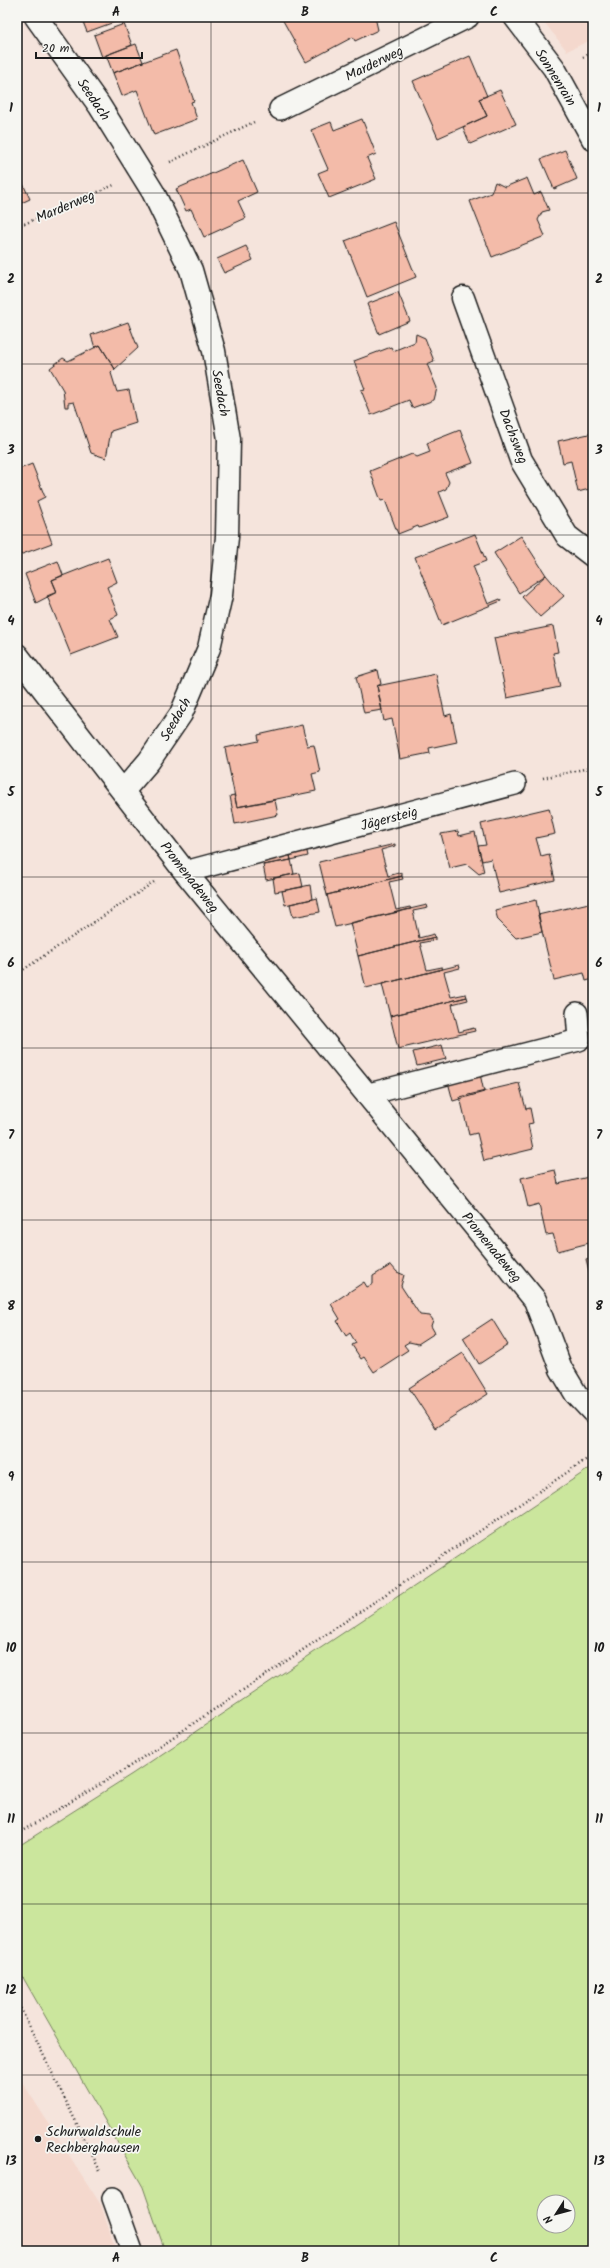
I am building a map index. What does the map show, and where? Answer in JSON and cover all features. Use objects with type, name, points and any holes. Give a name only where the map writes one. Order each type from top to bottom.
[{"type":"street","name":"Seedach","points":[[36,17],[99,105],[140,175],[153,192],[191,270],[214,350],[229,439],[227,537],[221,595],[209,648],[181,714],[149,761],[124,790]]},
{"type":"street","name":"Sonnenrain","points":[[515,17],[554,68],[593,139]]},
{"type":"street","name":"Dachsweg","points":[[463,298],[521,460],[567,536],[593,556]]},
{"type":"street","name":"Promenadeweg","points":[[17,655],[124,790],[185,872],[369,1094],[535,1300],[561,1369],[576,1394],[593,1412]]},
{"type":"lane","name":"Marderweg","points":[[280,110],[468,17]]},
{"type":"lane","name":"Jägersteig","points":[[185,872],[515,784]]},
{"type":"lane","points":[[369,1094],[579,1040],[577,1013]]},
{"type":"lane","points":[[113,2198],[132,2251]]},
{"type":"path","points":[[163,165],[280,110]]},
{"type":"path","name":"Marderweg","points":[[17,227],[112,186]]},
{"type":"path","points":[[515,784],[593,767]]},
{"type":"path","points":[[17,974],[158,879],[185,872]]},
{"type":"path","points":[[17,1834],[124,1770],[593,1455]]},
{"type":"path","points":[[17,2001],[113,2198]]},
{"type":"shaded area","points":[[540,17],[593,17],[593,39],[567,51]]},
{"type":"shaded area","name":"Schurwaldschule Rechberghausen","points":[[17,2074],[101,2205],[116,2251],[17,2251]]},
{"type":"green space","points":[[593,1466],[593,2251],[165,2251],[143,2187],[17,1967],[17,1847],[132,1774]]},
{"type":"building","points":[[81,17],[128,17],[87,32]]},
{"type":"building","points":[[281,17],[375,17],[378,30],[355,41],[353,37],[306,62]]},
{"type":"building","points":[[124,24],[132,45],[102,57],[94,35]]},
{"type":"building","points":[[136,44],[143,62],[113,73],[106,55]]},
{"type":"building","points":[[176,50],[194,101],[191,102],[197,119],[154,135],[137,90],[122,96],[113,73]]},
{"type":"building","points":[[470,56],[487,96],[479,99],[487,116],[438,138],[413,81]]},
{"type":"building","points":[[500,90],[516,124],[470,144],[463,127],[487,116],[479,99]]},
{"type":"building","points":[[362,119],[376,154],[367,158],[376,179],[329,198],[318,173],[328,169],[311,130],[331,122],[334,130]]},
{"type":"building","points":[[565,150],[577,179],[554,189],[541,159]]},
{"type":"building","points":[[243,160],[257,192],[238,201],[246,218],[204,237],[191,209],[186,211],[176,189]]},
{"type":"building","points":[[17,171],[30,199],[17,205]]},
{"type":"building","points":[[527,178],[534,195],[541,192],[549,210],[542,212],[538,220],[545,236],[492,257],[470,201],[491,193],[495,182],[505,187]]},
{"type":"building","points":[[394,222],[416,277],[367,297],[345,241]]},
{"type":"building","points":[[246,246],[253,260],[224,273],[217,259]]},
{"type":"building","points":[[398,292],[410,321],[379,334],[367,304]]},
{"type":"building","points":[[128,322],[138,348],[115,369],[100,345],[95,348],[91,335]]},
{"type":"building","points":[[416,334],[425,338],[434,361],[427,364],[437,388],[434,400],[412,408],[409,400],[371,415],[361,390],[365,389],[354,361],[391,347],[393,351],[415,342]]},
{"type":"building","points":[[100,345],[115,369],[111,373],[117,392],[129,390],[136,423],[111,431],[106,458],[91,453],[74,402],[68,403],[68,407],[65,407],[63,390],[50,368],[63,358],[68,361]]},
{"type":"building","points":[[460,430],[473,463],[445,473],[449,482],[446,489],[439,492],[449,517],[419,528],[418,526],[398,534],[385,500],[381,501],[370,471],[412,454],[417,457],[430,452],[427,443]]},
{"type":"building","points":[[593,433],[593,488],[578,492],[571,461],[563,463],[558,441]]},
{"type":"building","points":[[32,464],[45,497],[37,501],[52,543],[17,556],[17,470]]},
{"type":"building","points":[[475,534],[486,561],[473,566],[488,604],[500,599],[501,601],[442,625],[415,557]]},
{"type":"building","points":[[521,536],[546,575],[519,593],[494,553]]},
{"type":"building","points":[[108,558],[117,582],[107,587],[118,615],[110,619],[118,637],[71,655],[47,596],[57,592],[52,580]]},
{"type":"building","points":[[58,561],[63,575],[52,580],[57,592],[36,603],[25,574]]},
{"type":"building","points":[[546,575],[564,596],[540,617],[522,597]]},
{"type":"building","points":[[553,626],[558,652],[553,653],[560,687],[507,698],[494,638]]},
{"type":"building","points":[[378,670],[381,684],[377,686],[382,710],[364,713],[356,677]]},
{"type":"building","points":[[436,674],[445,716],[451,714],[457,742],[429,748],[430,753],[400,759],[392,719],[384,721],[377,686]]},
{"type":"building","points":[[302,725],[307,746],[314,745],[320,772],[312,774],[316,791],[237,807],[225,748],[259,741],[258,735]]},
{"type":"building","points":[[234,795],[237,807],[275,800],[278,815],[235,824],[230,796]]},
{"type":"building","points":[[549,808],[555,834],[536,838],[541,856],[549,854],[555,880],[499,893],[491,859],[482,861],[478,846],[486,845],[481,824]]},
{"type":"building","points":[[458,831],[459,836],[475,832],[484,872],[479,874],[467,864],[450,868],[441,834]]},
{"type":"building","points":[[305,843],[308,856],[291,860],[288,846]]},
{"type":"building","points":[[395,844],[395,846],[381,850],[388,876],[402,872],[402,876],[327,895],[319,862]]},
{"type":"building","points":[[288,846],[291,860],[263,865],[261,852]]},
{"type":"building","points":[[291,860],[294,874],[266,880],[263,865]]},
{"type":"building","points":[[300,873],[303,887],[275,892],[273,878]]},
{"type":"building","points":[[402,876],[403,879],[389,882],[396,910],[410,907],[411,909],[335,927],[327,895]]},
{"type":"building","points":[[310,885],[312,899],[285,905],[282,891]]},
{"type":"building","points":[[317,898],[320,912],[293,917],[290,904]]},
{"type":"building","points":[[536,900],[542,932],[516,938],[498,920],[495,910]]},
{"type":"building","points":[[593,902],[593,979],[586,981],[584,973],[554,980],[538,915]]},
{"type":"building","points":[[427,905],[428,908],[413,911],[419,938],[434,934],[435,937],[358,956],[350,923]]},
{"type":"building","points":[[435,937],[435,940],[420,943],[427,970],[442,967],[443,969],[366,988],[358,956]]},
{"type":"building","points":[[459,965],[460,968],[444,972],[451,997],[466,994],[467,997],[390,1016],[382,984]]},
{"type":"building","points":[[467,997],[468,1000],[452,1004],[459,1032],[474,1028],[475,1031],[398,1049],[390,1016]]},
{"type":"building","points":[[442,1045],[446,1059],[417,1066],[413,1052]]},
{"type":"building","points":[[480,1074],[484,1092],[453,1101],[448,1082]]},
{"type":"building","points":[[519,1083],[526,1109],[530,1108],[533,1123],[528,1124],[533,1149],[484,1161],[477,1133],[469,1135],[460,1097]]},
{"type":"building","points":[[555,1170],[558,1184],[593,1176],[593,1242],[558,1251],[553,1234],[546,1235],[539,1204],[528,1207],[521,1178]]},
{"type":"building","points":[[593,1258],[593,1288],[586,1260]]},
{"type":"building","points":[[391,1265],[397,1272],[404,1275],[401,1286],[420,1315],[430,1316],[433,1320],[431,1326],[435,1333],[418,1344],[409,1342],[404,1345],[408,1350],[374,1372],[364,1357],[361,1359],[352,1345],[356,1343],[350,1333],[346,1336],[337,1321],[340,1319],[331,1304],[364,1282],[367,1287],[373,1284],[373,1276]]},
{"type":"building","points":[[492,1319],[508,1345],[479,1364],[463,1338]]},
{"type":"building","points":[[463,1353],[488,1394],[435,1428],[409,1388]]},
{"type":"place","name":"Schurwaldschule Rechberghausen","points":[[38,2139]]}]
